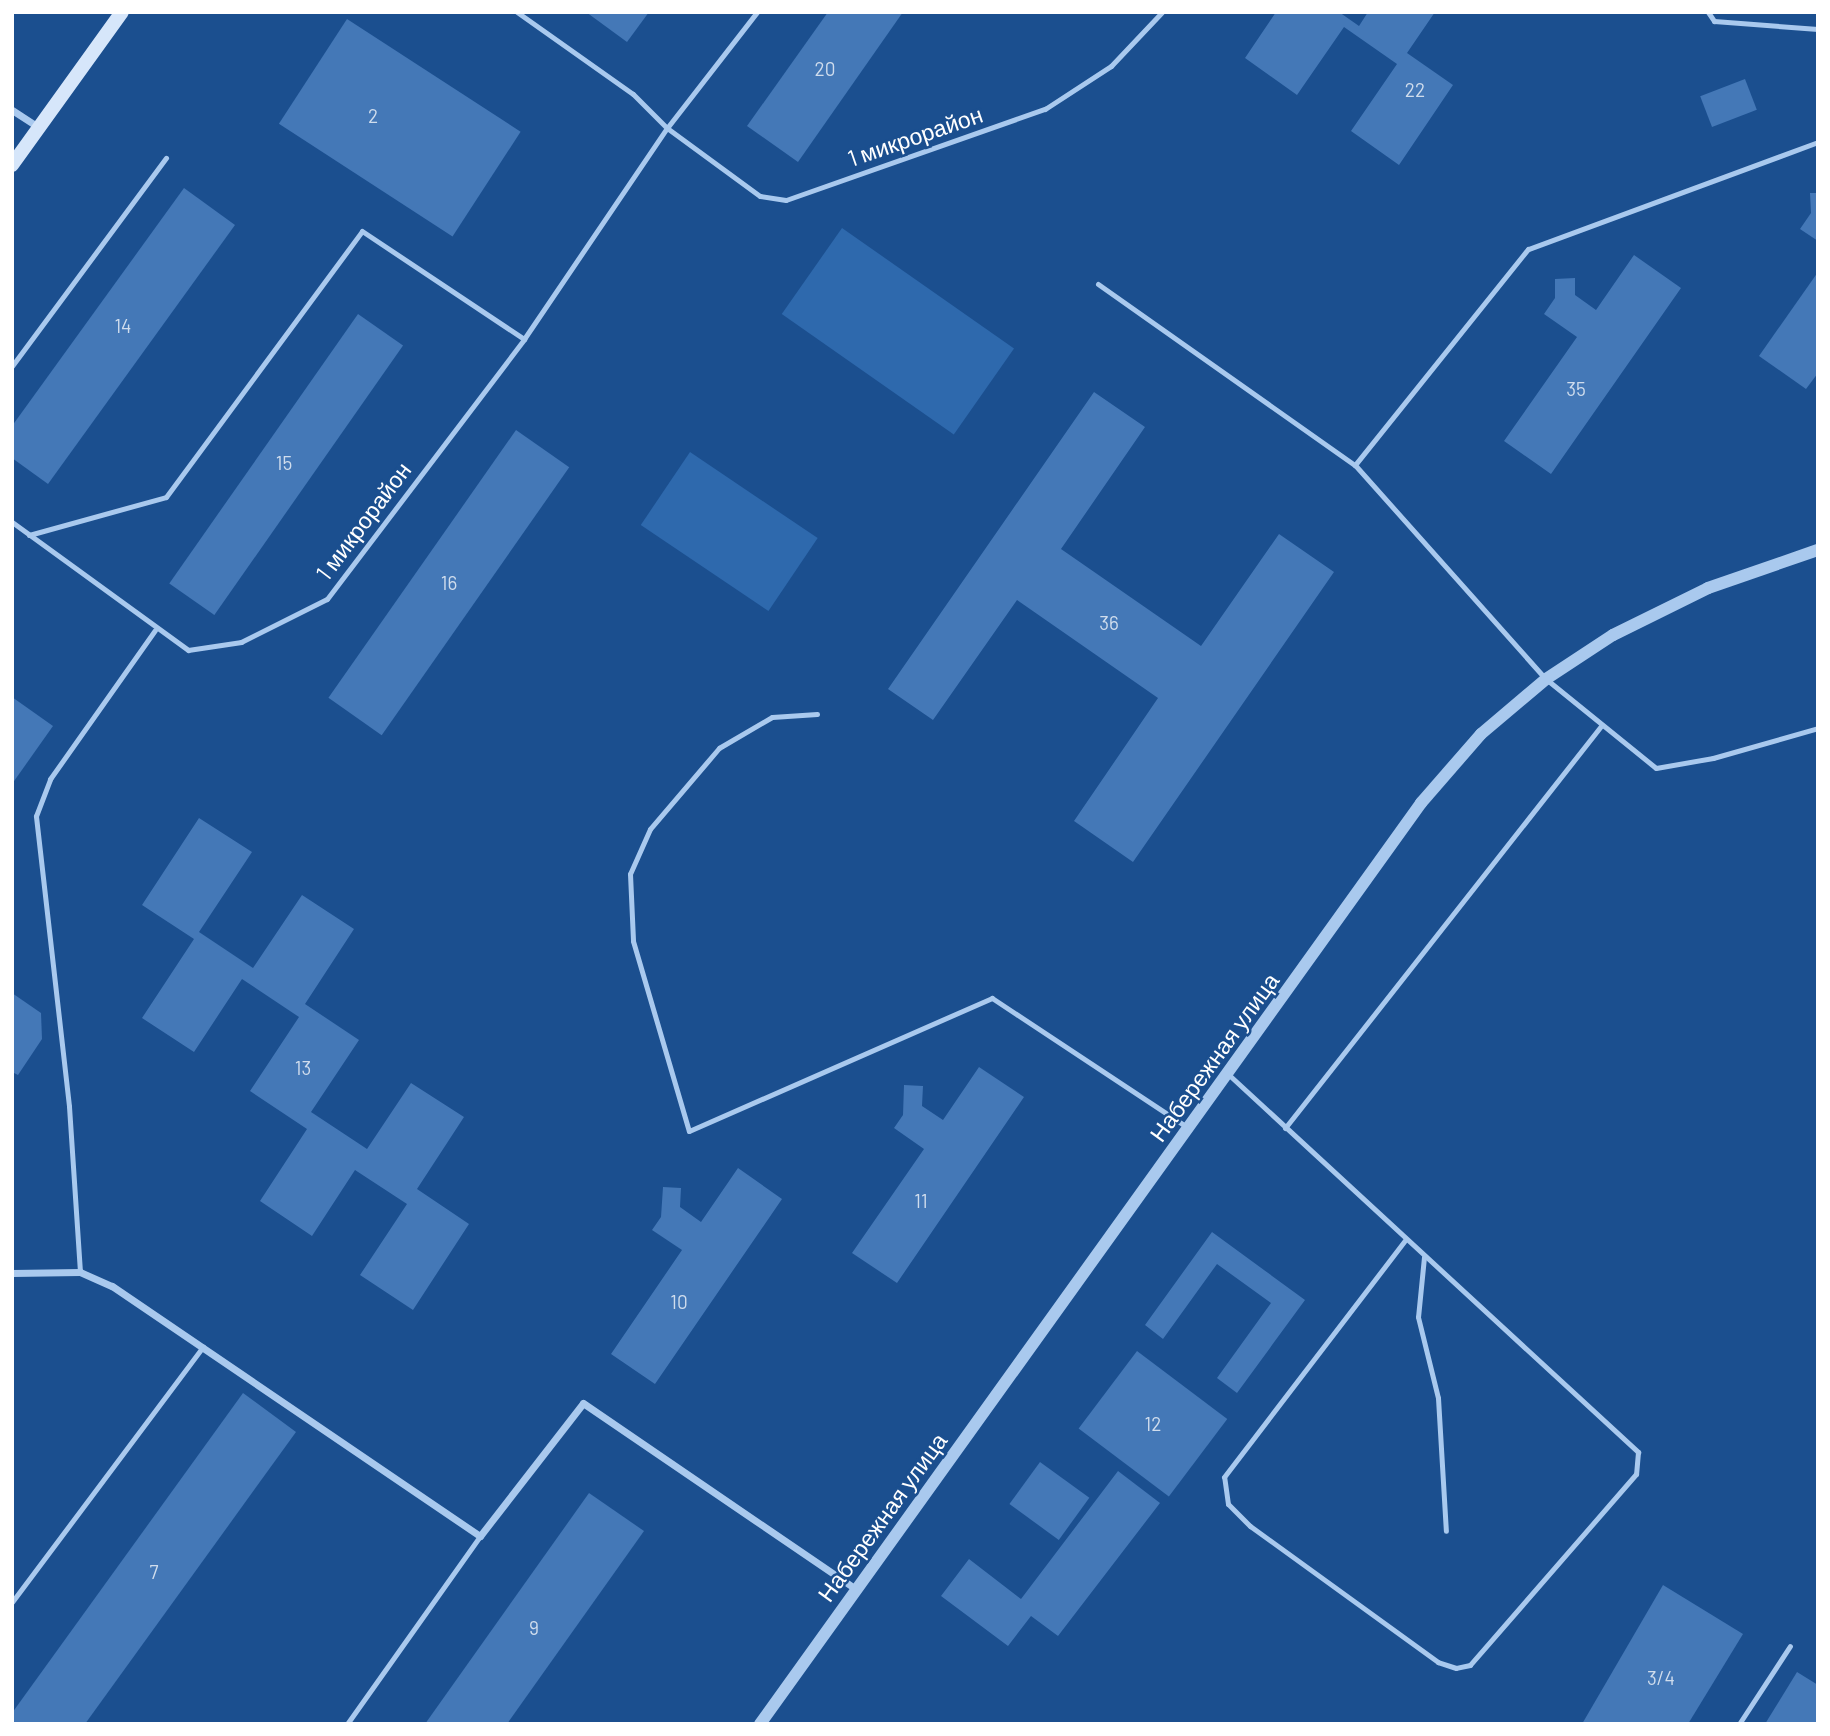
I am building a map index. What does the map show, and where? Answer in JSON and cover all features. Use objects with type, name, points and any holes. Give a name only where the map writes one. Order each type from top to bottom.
[{"type":"main road","points":[[12,165],[122,12]]},
{"type":"street","points":[[12,110],[39,128]]},
{"type":"street","name":"Набережная улица","points":[[760,1724],[1421,803],[1481,734],[1546,679],[1613,635],[1709,588],[1818,550]]},
{"type":"street","points":[[12,1273],[80,1272],[111,1286],[480,1536],[583,1403],[856,1589]]},
{"type":"lane","name":"1 микрорайон","points":[[517,12],[633,94],[667,128],[760,196],[786,200],[1045,109],[1111,66],[1162,12]]},
{"type":"lane","name":"1 микрорайон","points":[[12,523],[155,630],[188,650],[241,642],[327,599],[524,340],[667,128],[757,12]]},
{"type":"lane","points":[[1708,12],[1714,20],[1818,29]]},
{"type":"lane","points":[[1355,465],[1528,249],[1818,142]]},
{"type":"lane","points":[[12,366],[166,158]]},
{"type":"lane","points":[[29,535],[166,496],[362,231],[524,340]]},
{"type":"lane","points":[[1098,284],[1355,465],[1546,679],[1656,768],[1713,758],[1818,728]]},
{"type":"lane","points":[[80,1272],[69,1106],[36,816],[50,779],[155,630]]},
{"type":"lane","points":[[817,714],[772,717],[719,748],[650,829],[630,874],[633,941],[689,1131],[992,998],[1189,1129]]},
{"type":"lane","points":[[1285,1128],[1601,726]]},
{"type":"lane","points":[[1228,1074],[1638,1452],[1636,1474],[1470,1665],[1457,1668],[1438,1662],[1250,1526],[1228,1504],[1224,1477],[1405,1240]]},
{"type":"lane","points":[[1424,1257],[1418,1317],[1438,1398],[1446,1531]]},
{"type":"lane","points":[[12,1602],[203,1348]]},
{"type":"lane","points":[[348,1724],[480,1536]]},
{"type":"lane","points":[[1740,1724],[1790,1646]]},
{"type":"shaded area","points":[[842,228],[1014,348],[954,434],[782,314]]},
{"type":"shaded area","points":[[690,452],[818,538],[768,611],[641,525]]},
{"type":"building","points":[[586,12],[649,12],[627,42]]},
{"type":"building","points":[[828,12],[903,12],[798,162],[747,126]]},
{"type":"building","points":[[1276,12],[1339,12],[1359,26],[1368,12],[1435,12],[1407,53],[1453,85],[1399,165],[1351,131],[1397,64],[1344,27],[1297,95],[1245,58]]},
{"type":"building","points":[[347,19],[521,132],[453,237],[279,124]]},
{"type":"building","points":[[1745,79],[1757,110],[1712,127],[1700,96]]},
{"type":"building","points":[[184,188],[235,225],[48,484],[12,458],[12,426]]},
{"type":"building","points":[[1810,193],[1818,193],[1818,241],[1800,229],[1811,213]]},
{"type":"building","points":[[1634,255],[1681,288],[1551,474],[1504,441],[1577,337],[1544,314],[1555,298],[1555,279],[1575,278],[1575,295],[1596,310]]},
{"type":"building","points":[[1818,272],[1818,373],[1806,389],[1759,356]]},
{"type":"building","points":[[358,314],[403,346],[214,615],[169,584]]},
{"type":"building","points":[[1094,392],[1145,427],[1061,549],[1201,646],[1279,534],[1334,572],[1133,862],[1074,821],[1158,698],[1017,600],[933,720],[888,689]]},
{"type":"building","points":[[516,430],[569,467],[382,735],[328,698]]},
{"type":"building","points":[[12,697],[53,726],[12,784]]},
{"type":"building","points":[[199,818],[252,852],[199,932],[253,968],[302,895],[354,929],[305,1004],[359,1040],[311,1112],[367,1149],[411,1083],[464,1117],[417,1189],[469,1224],[413,1310],[360,1275],[407,1204],[355,1170],[312,1236],[260,1201],[307,1129],[250,1091],[299,1017],[242,979],[194,1052],[142,1018],[194,939],[142,905]]},
{"type":"building","points":[[12,993],[41,1013],[42,1039],[18,1075],[12,1072]]},
{"type":"building","points":[[979,1067],[1024,1097],[897,1283],[852,1253],[924,1149],[894,1128],[903,1115],[904,1085],[923,1086],[922,1106],[943,1120]]},
{"type":"building","points":[[738,1168],[782,1199],[655,1384],[611,1354],[682,1250],[652,1230],[661,1217],[663,1187],[681,1188],[680,1207],[701,1222]]},
{"type":"building","points":[[1212,1232],[1305,1300],[1237,1393],[1217,1378],[1271,1303],[1217,1264],[1163,1339],[1145,1325]]},
{"type":"building","points":[[1137,1351],[1227,1419],[1169,1496],[1079,1428]]},
{"type":"building","points":[[243,1393],[296,1432],[85,1724],[12,1724],[12,1713]]},
{"type":"building","points":[[1040,1462],[1089,1498],[1059,1540],[1009,1504]]},
{"type":"building","points":[[1118,1471],[1160,1503],[1058,1636],[1031,1616],[1008,1646],[941,1596],[969,1559],[1021,1599]]},
{"type":"building","points":[[589,1493],[644,1531],[507,1724],[425,1724]]},
{"type":"building","points":[[1663,1585],[1743,1634],[1688,1724],[1582,1724]]},
{"type":"building","points":[[1797,1672],[1818,1685],[1818,1724],[1765,1724]]}]
